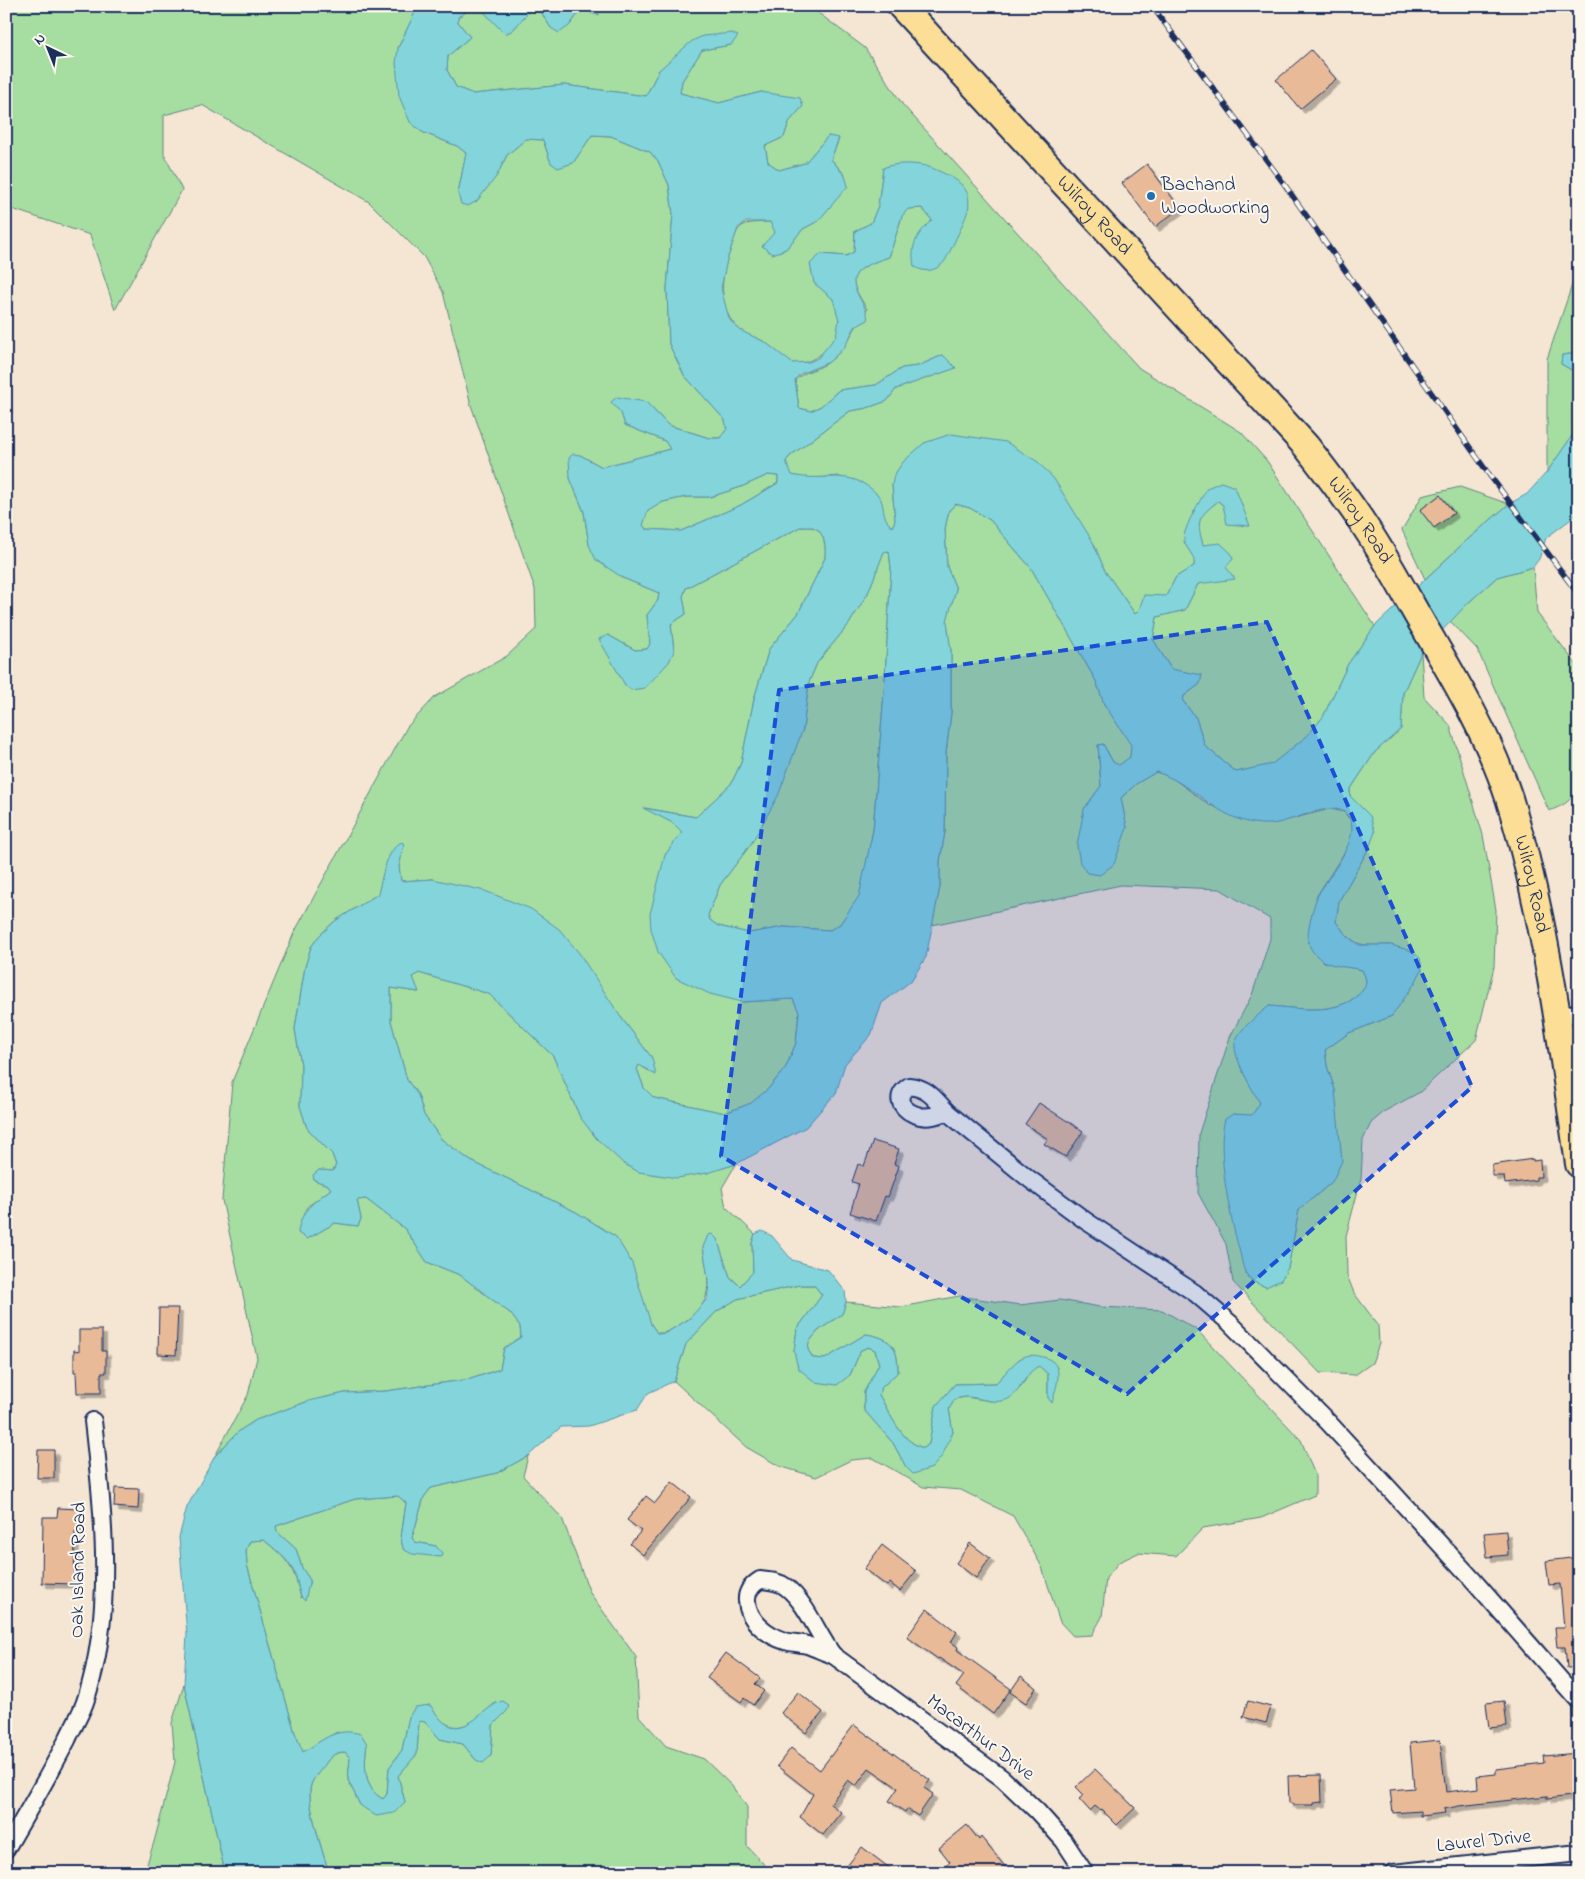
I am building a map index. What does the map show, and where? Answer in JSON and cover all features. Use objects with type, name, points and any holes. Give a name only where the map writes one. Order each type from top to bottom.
[{"type":"main road","name":"Wilroy Road","points":[[901,6],[1306,446],[1338,486],[1394,576],[1443,660],[1491,751],[1509,798],[1568,1014],[1579,1164]]},
{"type":"street","points":[[947,1112],[1086,1222],[1195,1294],[1230,1323],[1328,1422],[1474,1581],[1579,1702]]},
{"type":"street","name":"Oak Island Road","points":[[6,1849],[47,1779],[86,1701],[96,1665],[101,1636],[103,1592],[102,1499],[93,1421]]},
{"type":"street","name":"Macarthur Drive","points":[[833,1655],[799,1602],[786,1587],[774,1581],[760,1580],[753,1584],[746,1599],[748,1609],[756,1624],[784,1641],[808,1646],[833,1655],[1002,1778],[1038,1811],[1064,1841],[1085,1873]]},
{"type":"street","name":"Laurel Drive","points":[[1393,1873],[1579,1852]]},
{"type":"highlighted area","points":[[1267,622],[1472,1087],[1127,1394],[721,1156],[779,690]]},
{"type":"green space","points":[[6,6],[418,6],[398,48],[422,132],[457,146],[466,153],[458,194],[496,177],[507,155],[526,139],[543,140],[551,163],[573,163],[592,135],[611,136],[650,152],[658,161],[669,185],[673,214],[667,288],[669,344],[684,375],[725,420],[727,429],[720,438],[709,438],[668,425],[646,402],[612,402],[621,413],[625,425],[665,441],[670,449],[602,467],[580,455],[570,478],[584,512],[589,545],[623,578],[659,593],[658,600],[647,615],[650,644],[647,649],[635,650],[608,635],[625,685],[674,651],[671,624],[686,614],[683,596],[686,588],[800,527],[816,529],[822,535],[825,545],[825,558],[798,614],[769,649],[754,699],[741,763],[731,784],[696,817],[645,808],[673,823],[683,832],[665,855],[742,1002],[793,999],[799,1012],[796,1043],[786,1067],[769,1088],[752,1103],[725,1113],[654,1098],[644,1088],[637,1069],[639,1064],[652,1058],[620,1016],[433,879],[401,881],[399,867],[404,844],[389,856],[378,894],[335,921],[319,936],[311,947],[305,967],[295,1029],[301,1065],[300,1106],[307,1128],[332,1154],[336,1165],[333,1171],[319,1170],[314,1180],[328,1185],[331,1189],[307,1207],[307,1239],[335,1223],[358,1226],[361,1219],[357,1200],[366,1199],[405,1229],[427,1262],[460,1275],[510,1313],[520,1326],[521,1337],[504,1348],[500,1369],[471,1379],[386,1391],[345,1393],[309,1401],[256,1420],[239,1431],[215,1456],[248,1395],[257,1358],[222,1200],[232,1082],[294,933],[407,727],[435,697],[507,656],[536,629],[535,589],[471,405],[443,292],[424,257],[369,202],[202,105],[164,115],[164,154],[182,190],[115,310],[90,235],[6,207]]},
{"type":"green space","points":[[478,6],[505,33],[513,30],[530,9],[541,12],[551,28],[569,26],[581,10],[598,15],[597,6],[809,6],[865,48],[903,105],[1139,368],[1241,432],[1267,461],[1375,626],[1348,664],[1323,717],[1307,736],[1272,765],[1236,772],[1205,746],[1196,718],[1183,701],[1184,696],[1200,684],[1171,669],[1153,639],[1157,617],[1185,610],[1198,584],[1203,545],[1198,528],[1201,515],[1218,501],[1223,505],[1221,482],[1184,542],[1195,559],[1194,566],[1176,577],[1166,596],[1135,614],[1105,571],[1093,542],[892,485],[895,521],[892,527],[885,521],[879,497],[838,476],[807,479],[792,476],[786,461],[790,456],[850,411],[867,408],[887,401],[896,389],[955,368],[943,355],[918,366],[902,368],[876,385],[839,390],[821,406],[811,411],[799,408],[795,380],[830,361],[846,343],[867,309],[855,288],[855,276],[864,267],[889,257],[902,216],[907,209],[922,208],[932,220],[969,209],[883,168],[878,206],[871,223],[855,231],[854,252],[846,256],[821,254],[814,283],[830,296],[836,305],[839,321],[837,334],[830,345],[819,356],[798,364],[789,362],[765,342],[747,334],[732,321],[724,304],[725,266],[734,238],[744,225],[770,222],[775,231],[772,254],[786,249],[803,229],[818,221],[845,175],[831,159],[839,139],[828,136],[805,163],[779,170],[768,162],[765,146],[784,137],[789,122],[803,106],[761,92],[719,103],[680,93],[682,81],[702,50],[731,45],[732,33],[659,70],[646,96],[564,85],[473,94],[456,87],[447,70],[448,56],[470,37],[458,22],[458,17]]},
{"type":"green space","points":[[1579,254],[1579,353],[1562,355],[1561,364],[1579,374],[1579,426],[1547,472],[1547,359],[1573,282]]},
{"type":"green space","points":[[768,475],[778,476],[778,483],[741,505],[681,531],[646,529],[643,525],[647,511],[663,502],[686,497],[710,497],[741,487]]},
{"type":"green space","points":[[1460,487],[1509,504],[1425,579],[1402,530],[1422,496]]},
{"type":"green space","points":[[956,504],[970,508],[990,520],[1031,568],[1096,681],[1104,704],[1132,745],[1130,757],[1119,766],[1113,762],[1103,744],[1098,745],[1101,786],[1084,809],[1127,828],[1121,798],[1136,784],[1156,772],[1171,777],[1209,805],[1271,824],[1330,809],[1344,812],[1351,821],[1353,832],[1349,845],[1316,897],[1324,962],[1362,970],[1366,979],[1364,988],[1350,1001],[1328,1008],[1304,1009],[1269,1006],[1240,1066],[1260,1103],[1252,1116],[1233,1114],[1245,1272],[1252,1281],[1266,1287],[1288,1268],[1299,1210],[1332,1182],[1335,1090],[1327,1066],[1325,1050],[1349,1033],[1392,1016],[1391,945],[1359,944],[1349,937],[1336,922],[1339,901],[1369,848],[1370,816],[1350,796],[1350,790],[1375,752],[1401,729],[1403,693],[1421,653],[1424,697],[1450,725],[1483,835],[1496,910],[1494,967],[1476,1040],[1420,1092],[1385,1111],[1371,1123],[1363,1140],[1361,1179],[1346,1236],[1347,1275],[1354,1293],[1378,1325],[1379,1344],[1372,1363],[1355,1375],[1320,1373],[1233,1282],[1226,1244],[1198,1193],[1199,1133],[1230,1037],[1252,995],[1270,939],[1270,919],[1220,889],[1121,885],[932,925],[940,887],[940,861],[945,832],[946,753],[951,713],[951,651],[946,621],[956,589],[947,567],[945,529],[949,510]]},
{"type":"green space","points":[[884,551],[889,551],[891,568],[885,679],[873,830],[860,896],[840,924],[830,930],[784,927],[749,933],[718,926],[710,920],[708,915],[720,885],[751,844],[803,729],[809,682],[817,663],[849,624],[868,593]]},
{"type":"green space","points":[[1533,567],[1537,613],[1579,668],[1579,782],[1572,798],[1549,811],[1477,649],[1450,621],[1497,577]]},
{"type":"green space","points":[[419,973],[489,994],[553,1056],[580,1117],[707,1173],[736,1164],[722,1188],[726,1207],[755,1234],[752,1243],[753,1272],[740,1286],[730,1277],[717,1239],[703,1247],[708,1282],[704,1301],[699,1309],[691,1317],[671,1330],[657,1333],[651,1324],[616,1237],[576,1212],[471,1161],[441,1139],[424,1115],[418,1095],[407,1080],[391,1021],[391,988],[418,992],[413,977]]},
{"type":"green space","points":[[799,1285],[814,1285],[822,1295],[797,1329],[794,1351],[850,1375],[861,1350],[868,1347],[875,1350],[879,1364],[864,1392],[864,1410],[893,1443],[906,1467],[953,1433],[949,1409],[955,1399],[966,1397],[991,1401],[1021,1387],[1032,1369],[1039,1366],[1048,1374],[1048,1397],[1057,1367],[1019,1359],[996,1383],[955,1384],[936,1406],[929,1444],[924,1448],[916,1445],[903,1434],[879,1395],[881,1388],[898,1372],[897,1356],[891,1345],[882,1338],[866,1334],[825,1359],[813,1358],[808,1350],[809,1342],[818,1331],[842,1314],[846,1302],[901,1307],[959,1296],[1020,1305],[1060,1300],[1100,1307],[1162,1310],[1197,1330],[1301,1440],[1315,1475],[1315,1495],[1261,1518],[1203,1528],[1176,1556],[1138,1553],[1119,1562],[1106,1578],[1102,1617],[1092,1635],[1073,1636],[1060,1622],[1042,1567],[1013,1516],[961,1490],[923,1487],[873,1458],[851,1460],[816,1477],[779,1466],[746,1447],[674,1381],[686,1344],[716,1312],[737,1299]]},
{"type":"green space","points":[[528,1456],[523,1476],[562,1518],[590,1593],[636,1657],[639,1716],[666,1746],[704,1759],[732,1786],[747,1807],[747,1846],[772,1873],[329,1873],[316,1828],[310,1792],[313,1780],[330,1757],[346,1752],[350,1758],[348,1780],[360,1805],[405,1802],[398,1776],[417,1754],[419,1720],[425,1722],[440,1739],[463,1744],[476,1760],[491,1756],[493,1725],[507,1711],[496,1702],[473,1721],[459,1726],[452,1726],[443,1722],[430,1705],[409,1717],[402,1750],[389,1768],[387,1794],[383,1799],[376,1795],[368,1782],[365,1767],[367,1744],[337,1732],[303,1752],[295,1733],[247,1565],[246,1550],[250,1541],[264,1540],[280,1554],[293,1571],[301,1598],[310,1580],[302,1568],[296,1549],[277,1532],[276,1526],[355,1499],[398,1496],[406,1503],[401,1538],[403,1549],[436,1546],[415,1542],[412,1538],[424,1497],[431,1488],[497,1473]]},
{"type":"green space","points":[[184,1684],[225,1873],[144,1873],[175,1762],[172,1723]]},
{"type":"water","points":[[418,6],[475,6],[458,17],[458,22],[470,37],[448,56],[447,70],[456,87],[473,94],[564,85],[646,96],[659,70],[692,41],[703,36],[732,33],[738,36],[731,45],[702,50],[682,81],[680,93],[719,103],[761,92],[800,98],[803,106],[789,122],[784,137],[765,146],[768,162],[779,170],[805,163],[828,136],[839,138],[831,159],[845,176],[848,186],[818,221],[803,229],[786,249],[772,254],[762,246],[775,232],[770,222],[746,222],[738,228],[727,260],[721,288],[729,319],[739,330],[765,342],[792,363],[809,362],[818,358],[836,336],[839,320],[833,299],[814,283],[810,264],[821,254],[846,256],[854,252],[855,231],[871,223],[878,206],[883,168],[901,164],[921,165],[932,168],[958,181],[968,195],[968,209],[957,237],[944,262],[933,270],[921,270],[914,266],[913,252],[916,240],[922,230],[932,220],[922,208],[908,209],[902,216],[889,257],[865,267],[856,275],[855,287],[866,310],[868,320],[855,327],[844,348],[829,362],[800,374],[795,380],[799,408],[811,411],[821,406],[839,390],[876,385],[902,368],[918,366],[943,355],[956,368],[896,389],[887,401],[867,408],[850,411],[790,456],[786,461],[792,475],[847,478],[868,486],[878,495],[882,502],[886,519],[892,527],[895,521],[892,485],[894,475],[903,462],[924,443],[951,434],[1006,442],[1038,462],[1054,479],[1093,542],[1105,571],[1135,614],[1139,610],[1144,595],[1166,596],[1176,577],[1194,566],[1194,559],[1184,540],[1184,535],[1189,521],[1207,488],[1221,482],[1235,487],[1250,526],[1227,524],[1223,505],[1218,501],[1206,511],[1199,524],[1203,545],[1220,543],[1231,553],[1233,559],[1226,567],[1235,579],[1198,584],[1185,610],[1157,617],[1153,639],[1171,669],[1202,675],[1200,684],[1184,696],[1183,701],[1196,718],[1205,746],[1236,772],[1272,764],[1307,736],[1323,717],[1348,664],[1375,626],[1466,541],[1509,504],[1527,494],[1547,472],[1579,426],[1579,513],[1546,538],[1539,559],[1533,567],[1497,577],[1468,603],[1421,653],[1403,693],[1401,729],[1375,752],[1350,790],[1350,796],[1370,816],[1375,832],[1369,848],[1339,901],[1336,922],[1347,936],[1359,945],[1391,945],[1412,951],[1420,958],[1422,969],[1415,983],[1392,1016],[1349,1033],[1325,1050],[1327,1066],[1335,1090],[1342,1161],[1332,1182],[1299,1210],[1288,1268],[1281,1280],[1266,1287],[1254,1282],[1245,1272],[1225,1184],[1222,1148],[1225,1119],[1233,1114],[1252,1115],[1260,1103],[1240,1065],[1235,1043],[1244,1028],[1269,1006],[1304,1009],[1328,1008],[1350,1001],[1364,988],[1366,979],[1362,970],[1324,962],[1312,950],[1308,941],[1316,899],[1344,854],[1349,842],[1352,830],[1350,820],[1344,812],[1337,809],[1329,809],[1279,823],[1253,823],[1238,819],[1224,812],[1185,786],[1156,772],[1136,784],[1121,798],[1127,828],[1114,864],[1100,875],[1087,873],[1080,863],[1077,846],[1084,809],[1101,786],[1098,745],[1103,744],[1113,762],[1119,765],[1130,757],[1131,745],[1104,704],[1096,681],[1031,568],[990,520],[970,508],[956,504],[949,510],[945,529],[947,567],[956,589],[947,621],[951,651],[951,713],[946,753],[945,832],[940,861],[940,887],[926,957],[911,981],[882,1003],[871,1035],[845,1064],[836,1093],[806,1127],[736,1164],[707,1173],[677,1178],[639,1172],[624,1164],[596,1138],[580,1117],[553,1056],[489,994],[419,973],[413,977],[419,992],[391,988],[391,1021],[407,1080],[418,1095],[424,1115],[441,1139],[471,1161],[576,1212],[616,1237],[632,1263],[651,1324],[657,1333],[664,1334],[689,1319],[707,1299],[709,1284],[703,1247],[708,1235],[712,1234],[717,1239],[730,1277],[740,1286],[753,1272],[752,1243],[755,1234],[762,1231],[772,1236],[792,1260],[828,1270],[845,1291],[846,1302],[842,1314],[818,1331],[809,1342],[808,1350],[813,1358],[825,1359],[866,1334],[882,1338],[891,1345],[897,1356],[898,1372],[881,1388],[879,1395],[897,1426],[916,1445],[924,1448],[929,1444],[936,1406],[955,1384],[996,1383],[1018,1360],[1032,1355],[1043,1357],[1055,1364],[1058,1376],[1057,1383],[1052,1403],[1048,1398],[1048,1374],[1039,1366],[1030,1372],[1010,1398],[1005,1400],[994,1401],[971,1397],[955,1399],[949,1409],[953,1432],[942,1456],[932,1468],[913,1474],[906,1467],[893,1443],[864,1410],[864,1392],[879,1364],[875,1350],[868,1347],[861,1350],[850,1375],[837,1385],[815,1382],[798,1368],[794,1351],[797,1329],[822,1295],[814,1285],[799,1285],[737,1299],[716,1312],[686,1344],[674,1381],[648,1393],[637,1410],[589,1426],[561,1427],[528,1456],[497,1473],[431,1488],[424,1497],[412,1538],[415,1542],[436,1546],[442,1553],[441,1557],[412,1554],[403,1549],[401,1538],[406,1503],[398,1496],[355,1499],[276,1526],[277,1532],[296,1549],[302,1568],[310,1580],[305,1601],[302,1598],[294,1572],[285,1558],[264,1540],[250,1541],[246,1550],[247,1565],[295,1733],[303,1752],[337,1733],[352,1732],[361,1734],[367,1744],[365,1767],[368,1782],[376,1795],[383,1799],[387,1794],[389,1768],[402,1750],[409,1717],[415,1707],[430,1705],[445,1723],[461,1726],[476,1719],[496,1703],[503,1701],[509,1705],[507,1711],[493,1725],[491,1756],[483,1763],[476,1760],[463,1744],[440,1739],[425,1722],[419,1721],[417,1754],[398,1776],[405,1802],[394,1813],[376,1816],[360,1805],[348,1780],[350,1758],[345,1752],[335,1754],[330,1758],[313,1780],[310,1793],[316,1829],[329,1873],[225,1873],[184,1684],[187,1634],[179,1537],[187,1507],[215,1456],[239,1431],[256,1420],[309,1401],[345,1393],[386,1391],[471,1379],[500,1369],[504,1348],[521,1337],[520,1326],[510,1313],[460,1275],[427,1262],[405,1229],[366,1199],[357,1200],[361,1219],[358,1226],[335,1223],[307,1239],[298,1233],[305,1212],[331,1189],[328,1185],[314,1180],[313,1175],[319,1170],[333,1171],[336,1165],[332,1154],[307,1128],[300,1106],[301,1065],[295,1029],[305,967],[311,947],[319,936],[335,921],[378,894],[388,858],[392,851],[402,842],[404,844],[399,867],[401,881],[433,879],[485,891],[531,909],[559,929],[579,953],[620,1016],[652,1058],[656,1075],[639,1065],[637,1069],[644,1088],[654,1098],[725,1113],[751,1103],[769,1088],[786,1067],[796,1043],[799,1012],[793,999],[742,1002],[710,994],[676,978],[658,952],[651,929],[650,914],[665,855],[682,832],[673,823],[643,808],[696,817],[731,784],[741,763],[754,699],[769,649],[798,614],[825,558],[825,545],[822,535],[812,527],[800,527],[686,588],[683,596],[686,614],[671,624],[674,651],[669,662],[645,688],[631,690],[625,685],[599,639],[608,635],[635,650],[647,649],[650,644],[647,615],[658,600],[659,593],[623,578],[596,560],[589,545],[584,512],[570,478],[569,458],[573,454],[580,455],[602,467],[670,449],[665,441],[625,425],[621,413],[611,402],[617,397],[646,402],[668,425],[709,438],[720,438],[727,429],[725,420],[684,375],[669,344],[667,288],[673,214],[669,185],[658,161],[650,152],[611,136],[592,135],[573,163],[558,168],[551,163],[543,140],[526,139],[507,155],[496,177],[477,201],[468,206],[461,204],[458,194],[466,153],[457,146],[422,132],[410,122],[399,96],[396,63],[398,48]],"holes":[[[768,475],[778,476],[778,483],[741,505],[681,531],[646,529],[643,525],[648,511],[663,502],[686,497],[710,497],[741,487]],[[889,551],[891,568],[885,679],[873,830],[859,896],[840,924],[830,930],[784,927],[749,933],[718,926],[710,920],[708,915],[720,885],[751,844],[778,796],[803,729],[809,682],[817,663],[849,624],[868,593],[884,552]]]},
{"type":"water","points":[[478,6],[597,6],[599,15],[581,10],[569,26],[559,33],[551,28],[541,12],[531,9],[513,30],[505,34]]},
{"type":"water","points":[[1579,353],[1579,374],[1561,364],[1562,355]]},
{"type":"building","points":[[1311,50],[1336,79],[1300,109],[1276,80]]},
{"type":"building","name":"Bachand Woodworking","points":[[1147,164],[1180,208],[1155,227],[1122,183]]},
{"type":"building","points":[[1440,495],[1454,513],[1434,528],[1420,510]]},
{"type":"building","points":[[1039,1103],[1083,1131],[1066,1157],[1044,1144],[1048,1139],[1025,1124]]},
{"type":"building","points":[[873,1141],[899,1149],[894,1164],[899,1166],[888,1197],[885,1196],[876,1221],[850,1213],[859,1184],[852,1182],[858,1164],[864,1166]]},
{"type":"building","points":[[1533,1159],[1533,1161],[1540,1160],[1541,1177],[1536,1177],[1536,1180],[1505,1184],[1504,1176],[1492,1176],[1492,1165]]},
{"type":"building","points":[[159,1308],[178,1308],[176,1355],[158,1354]]},
{"type":"building","points":[[79,1330],[102,1330],[102,1351],[106,1351],[106,1373],[101,1373],[101,1393],[77,1393],[76,1372],[74,1372],[74,1350],[79,1351]]},
{"type":"building","points":[[38,1450],[54,1450],[54,1478],[37,1478]]},
{"type":"building","points":[[672,1482],[691,1497],[643,1555],[630,1544],[641,1531],[627,1520],[646,1496],[655,1503]]},
{"type":"building","points":[[115,1488],[139,1489],[138,1509],[114,1507]]},
{"type":"building","points":[[58,1508],[79,1509],[78,1531],[75,1531],[74,1584],[42,1583],[43,1517],[57,1517]]},
{"type":"building","points":[[1506,1531],[1508,1555],[1487,1557],[1484,1533]]},
{"type":"building","points":[[970,1543],[990,1558],[976,1578],[956,1563]]},
{"type":"building","points":[[882,1545],[916,1571],[900,1591],[890,1583],[887,1586],[864,1569]]},
{"type":"building","points":[[1579,1557],[1579,1667],[1567,1668],[1565,1647],[1557,1647],[1555,1628],[1564,1628],[1560,1584],[1549,1585],[1546,1561]]},
{"type":"building","points":[[927,1609],[957,1632],[951,1642],[958,1647],[957,1650],[1011,1689],[993,1714],[956,1686],[964,1675],[907,1637]]},
{"type":"building","points":[[726,1653],[760,1678],[755,1684],[764,1691],[753,1705],[744,1698],[741,1702],[707,1678]]},
{"type":"building","points":[[1021,1676],[1036,1688],[1026,1703],[1010,1692]]},
{"type":"building","points":[[798,1692],[823,1712],[806,1733],[781,1713]]},
{"type":"building","points":[[1248,1701],[1271,1707],[1266,1723],[1243,1717]]},
{"type":"building","points":[[1504,1701],[1507,1726],[1489,1728],[1486,1703]]},
{"type":"building","points":[[854,1725],[930,1780],[924,1788],[933,1794],[918,1816],[907,1809],[905,1812],[889,1801],[898,1788],[869,1768],[856,1786],[848,1780],[830,1804],[841,1812],[823,1835],[800,1817],[813,1794],[777,1766],[791,1748],[820,1770]]},
{"type":"building","points":[[1440,1740],[1446,1792],[1478,1788],[1477,1776],[1496,1774],[1496,1769],[1544,1763],[1543,1756],[1579,1753],[1579,1795],[1547,1799],[1547,1796],[1459,1806],[1444,1809],[1445,1813],[1420,1816],[1420,1811],[1393,1813],[1390,1790],[1414,1788],[1410,1743]]},
{"type":"building","points":[[1095,1769],[1135,1808],[1117,1825],[1102,1810],[1095,1806],[1090,1811],[1079,1799],[1084,1795],[1076,1787]]},
{"type":"building","points":[[1321,1775],[1322,1802],[1313,1803],[1313,1805],[1292,1805],[1292,1803],[1289,1803],[1288,1776]]},
{"type":"building","points":[[967,1825],[979,1840],[981,1837],[1010,1873],[937,1873],[950,1862],[939,1848]]},
{"type":"building","points":[[862,1847],[896,1873],[856,1873],[847,1866]]},
{"type":"railway","points":[[1152,6],[1282,181],[1488,473],[1579,595]]},
{"type":"place","name":"Bachand Woodworking","points":[[1151,196]]}]
